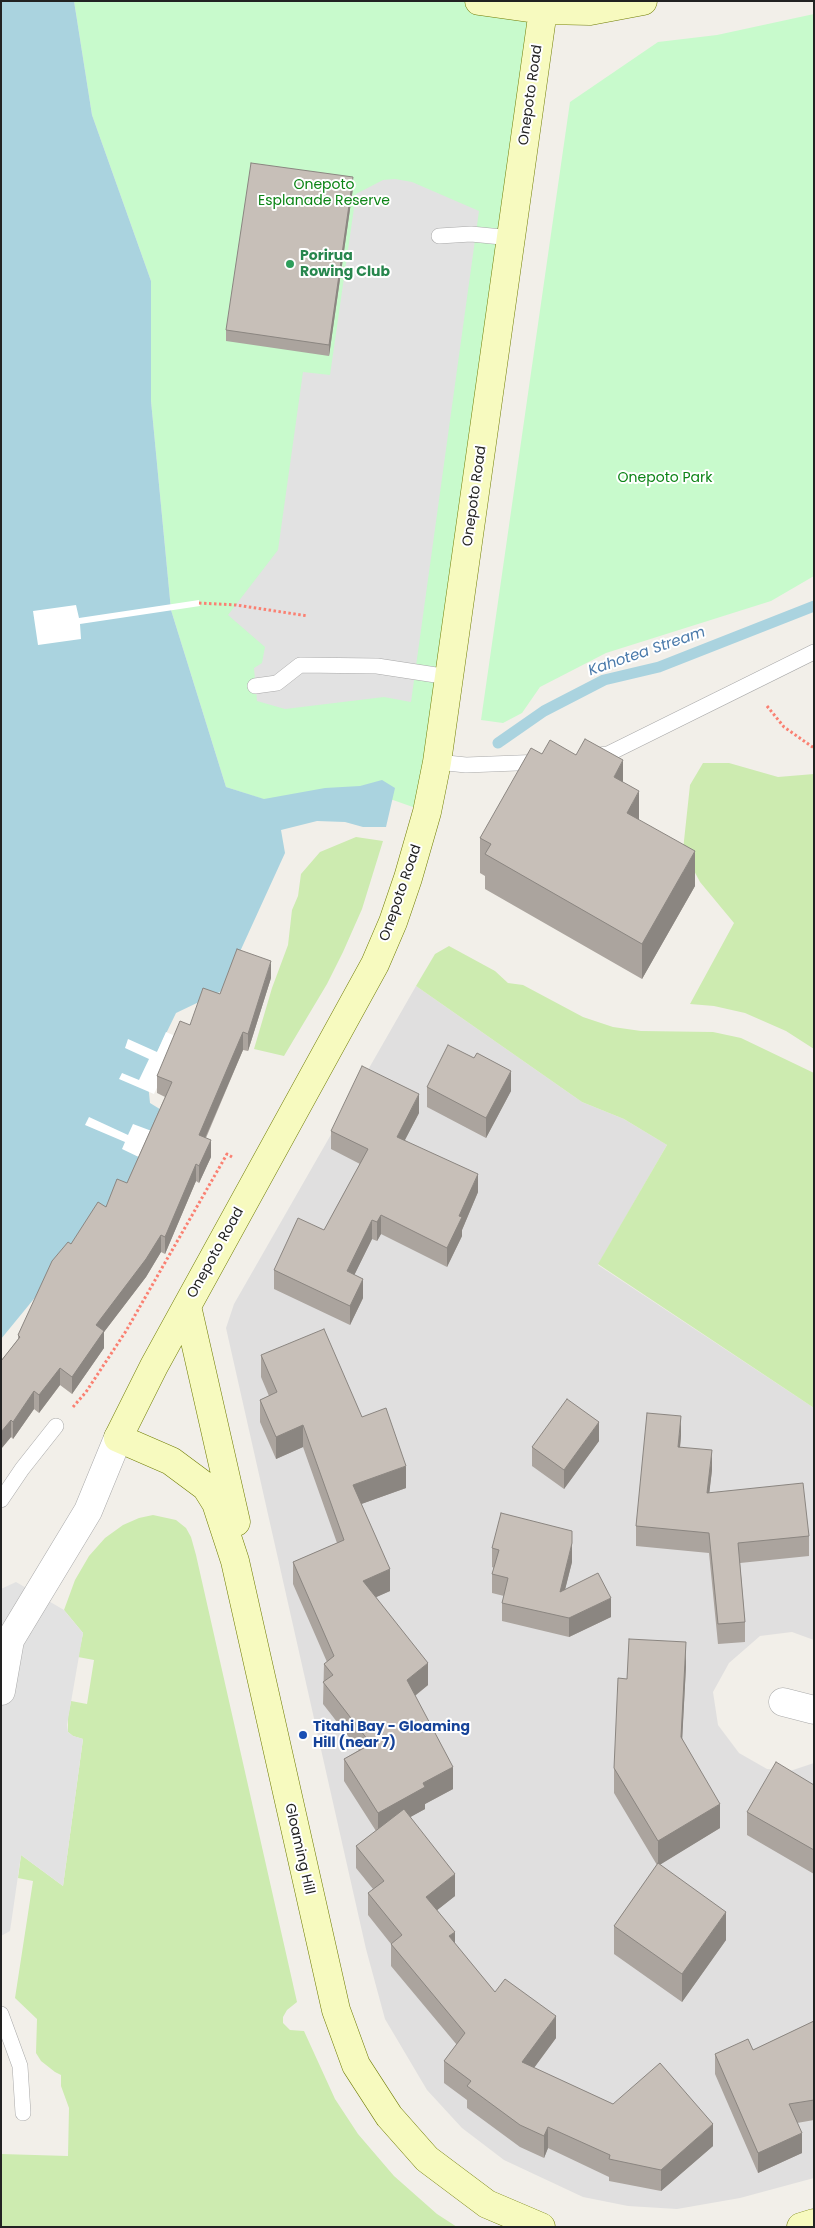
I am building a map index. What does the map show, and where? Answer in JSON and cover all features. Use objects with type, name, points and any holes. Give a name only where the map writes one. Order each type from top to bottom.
[{"type":"street","points":[[479,1],[543,10],[590,11],[643,1]]},
{"type":"street","name":"Onepoto Road","points":[[1,1690],[6,1635],[88,1511],[118,1438],[187,1306],[375,964],[393,922],[408,878],[427,812],[437,762],[543,10]]},
{"type":"street","points":[[187,1306],[238,1531],[235,1561]]},
{"type":"street","name":"Gloaming Hill","points":[[118,1438],[172,1461],[206,1487],[216,1503],[235,1561],[336,2010],[356,2065],[389,2116],[427,2159],[487,2204],[541,2227]]},
{"type":"street","points":[[783,1702],[814,1710]]},
{"type":"street","points":[[801,2227],[814,2223]]},
{"type":"lane","points":[[439,236],[471,234],[512,238]]},
{"type":"lane","points":[[572,758],[608,754],[814,652]]},
{"type":"lane","points":[[255,686],[277,683],[300,665],[377,666],[450,677]]},
{"type":"lane","points":[[437,762],[466,765],[526,764],[553,760]]},
{"type":"lane","points":[[1,1500],[22,1468],[56,1426]]},
{"type":"lane","points":[[1,2014],[20,2066],[23,2113]]},
{"type":"path","points":[[199,603],[236,605],[308,616]]},
{"type":"path","points":[[749,684],[784,727],[814,748]]},
{"type":"path","points":[[56,1426],[86,1392],[126,1331],[226,1158]]},
{"type":"shaded area","points":[[395,179],[412,182],[479,211],[411,702],[384,697],[285,709],[257,701],[254,668],[262,663],[265,647],[228,615],[278,550],[303,372],[330,375],[356,194],[383,180]]},
{"type":"shaded area","points":[[416,986],[582,1102],[624,1119],[667,1145],[598,1265],[814,1408],[814,1640],[792,1632],[760,1636],[729,1663],[713,1692],[718,1725],[739,1753],[767,1769],[790,1771],[814,1763],[814,2178],[740,2198],[677,2209],[628,2206],[583,2197],[504,2160],[462,2128],[427,2090],[385,2019],[366,1949],[226,1328],[234,1304]]},
{"type":"shaded area","points":[[16,1582],[64,1610],[83,1633],[67,1725],[68,1732],[73,1736],[83,1739],[63,1886],[21,1855],[10,1931],[1,1936],[1,1589]]},
{"type":"green space","name":"Onepoto Esplanade Reserve","points":[[74,1],[479,1],[543,10],[427,812],[393,800],[275,803],[226,787],[171,610],[151,401],[151,281],[92,115]]},
{"type":"green space","name":"Onepoto Park","points":[[814,14],[814,576],[771,601],[606,653],[540,687],[522,713],[503,723],[481,720],[570,102],[658,42],[717,35]]},
{"type":"green space","points":[[703,763],[729,763],[778,777],[814,774],[814,1049],[786,1031],[745,1013],[714,1006],[690,1004],[734,923],[700,882],[683,850],[690,785]]},
{"type":"green space","points":[[356,837],[383,841],[362,909],[343,952],[327,984],[284,1056],[254,1049],[272,988],[288,945],[292,910],[298,896],[301,874],[320,852]]},
{"type":"green space","points":[[449,946],[495,971],[508,983],[523,985],[583,1017],[613,1027],[641,1031],[713,1032],[741,1038],[814,1073],[814,1408],[598,1264],[667,1145],[624,1119],[582,1102],[416,986],[435,954]]},
{"type":"green space","points":[[153,1515],[176,1520],[186,1528],[191,1537],[196,1555],[297,2002],[287,2010],[283,2017],[283,2023],[290,2030],[304,2031],[335,2099],[358,2134],[394,2176],[437,2214],[457,2227],[1,2227],[1,2154],[68,2156],[69,2108],[61,2086],[61,2075],[41,2061],[36,2053],[37,2019],[15,1998],[33,1881],[18,1878],[21,1855],[63,1886],[83,1739],[73,1736],[68,1732],[68,1716],[71,1701],[87,1704],[94,1660],[78,1657],[83,1633],[64,1610],[75,1580],[89,1556],[105,1538],[123,1525],[139,1518]]},
{"type":"water","points":[[1,1],[74,1],[92,115],[151,281],[151,401],[171,610],[226,787],[264,799],[325,788],[360,786],[382,780],[395,788],[386,827],[363,827],[345,822],[317,821],[281,830],[285,853],[222,991],[176,1013],[147,1073],[150,1103],[176,1119],[109,1217],[42,1289],[1,1339]]},
{"type":"pier","points":[[199,600],[200,606],[80,624],[81,639],[38,645],[33,611],[76,605],[79,618]]},
{"type":"pier","points":[[166,1032],[180,1038],[154,1094],[119,1079],[122,1073],[139,1080],[149,1059],[125,1048],[128,1039],[157,1052]]},
{"type":"pier","points":[[89,1117],[128,1135],[133,1124],[157,1133],[145,1160],[122,1149],[125,1142],[85,1125]]},
{"type":"building","name":"Porirua Rowing Club","points":[[251,163],[353,177],[329,345],[226,330]]},
{"type":"building","points":[[585,739],[623,760],[614,777],[639,791],[627,813],[695,851],[642,944],[485,854],[491,844],[480,838],[531,748],[542,754],[550,740],[576,755]]},
{"type":"building","points":[[237,949],[271,961],[248,1034],[243,1032],[199,1135],[211,1140],[199,1166],[196,1164],[165,1237],[161,1235],[146,1259],[96,1325],[104,1331],[72,1377],[60,1368],[39,1395],[34,1391],[13,1422],[11,1420],[1,1432],[1,1361],[20,1337],[18,1335],[52,1261],[68,1242],[71,1244],[98,1202],[106,1207],[117,1179],[127,1183],[172,1082],[157,1076],[180,1021],[190,1025],[203,988],[220,994]]},
{"type":"building","points":[[448,1045],[474,1058],[477,1053],[511,1071],[486,1118],[427,1087]]},
{"type":"building","points":[[362,1066],[419,1094],[397,1137],[478,1174],[459,1216],[462,1217],[447,1248],[381,1215],[377,1222],[372,1220],[347,1271],[363,1279],[350,1306],[274,1270],[298,1218],[324,1230],[368,1149],[331,1131]]},
{"type":"building","points":[[324,1329],[362,1417],[386,1408],[406,1466],[353,1485],[390,1569],[363,1581],[428,1663],[407,1680],[453,1767],[423,1783],[425,1787],[378,1813],[344,1759],[371,1744],[323,1682],[333,1675],[324,1664],[334,1656],[293,1562],[344,1540],[303,1425],[276,1437],[260,1400],[277,1392],[261,1355]]},
{"type":"building","points":[[567,1399],[599,1422],[564,1470],[532,1447]]},
{"type":"building","points":[[647,1413],[681,1416],[678,1447],[712,1450],[707,1493],[803,1483],[809,1536],[738,1543],[745,1622],[718,1624],[709,1533],[636,1526]]},
{"type":"building","points":[[501,1513],[572,1531],[572,1543],[560,1592],[598,1573],[611,1598],[569,1618],[502,1603],[508,1578],[492,1574],[499,1550],[492,1548]]},
{"type":"building","points":[[629,1639],[686,1642],[681,1737],[720,1804],[658,1841],[614,1768],[618,1678],[627,1679]]},
{"type":"building","points":[[776,1762],[814,1785],[814,1850],[747,1812]]},
{"type":"building","points":[[404,1809],[455,1874],[426,1897],[455,1932],[449,1936],[495,1992],[505,1979],[556,2016],[522,2062],[613,2104],[660,2063],[713,2124],[661,2170],[609,2159],[610,2155],[548,2127],[544,2136],[520,2125],[467,2086],[471,2081],[444,2061],[465,2033],[391,1944],[402,1935],[368,1893],[384,1881],[356,1846]]},
{"type":"building","points":[[658,1863],[726,1912],[682,1974],[614,1926]]},
{"type":"building","points":[[814,2021],[814,2100],[789,2104],[802,2133],[758,2153],[715,2054],[748,2039],[753,2050]]},
{"type":"waterway","name":"Kahotea Stream","points":[[498,743],[544,711],[604,680],[659,667],[814,606]]},
{"type":"place","name":"Porirua Rowing Club","points":[[290,264]]},
{"type":"place","name":"Titahi Bay - Gloaming Hill (near 7)","points":[[303,1735]]}]
